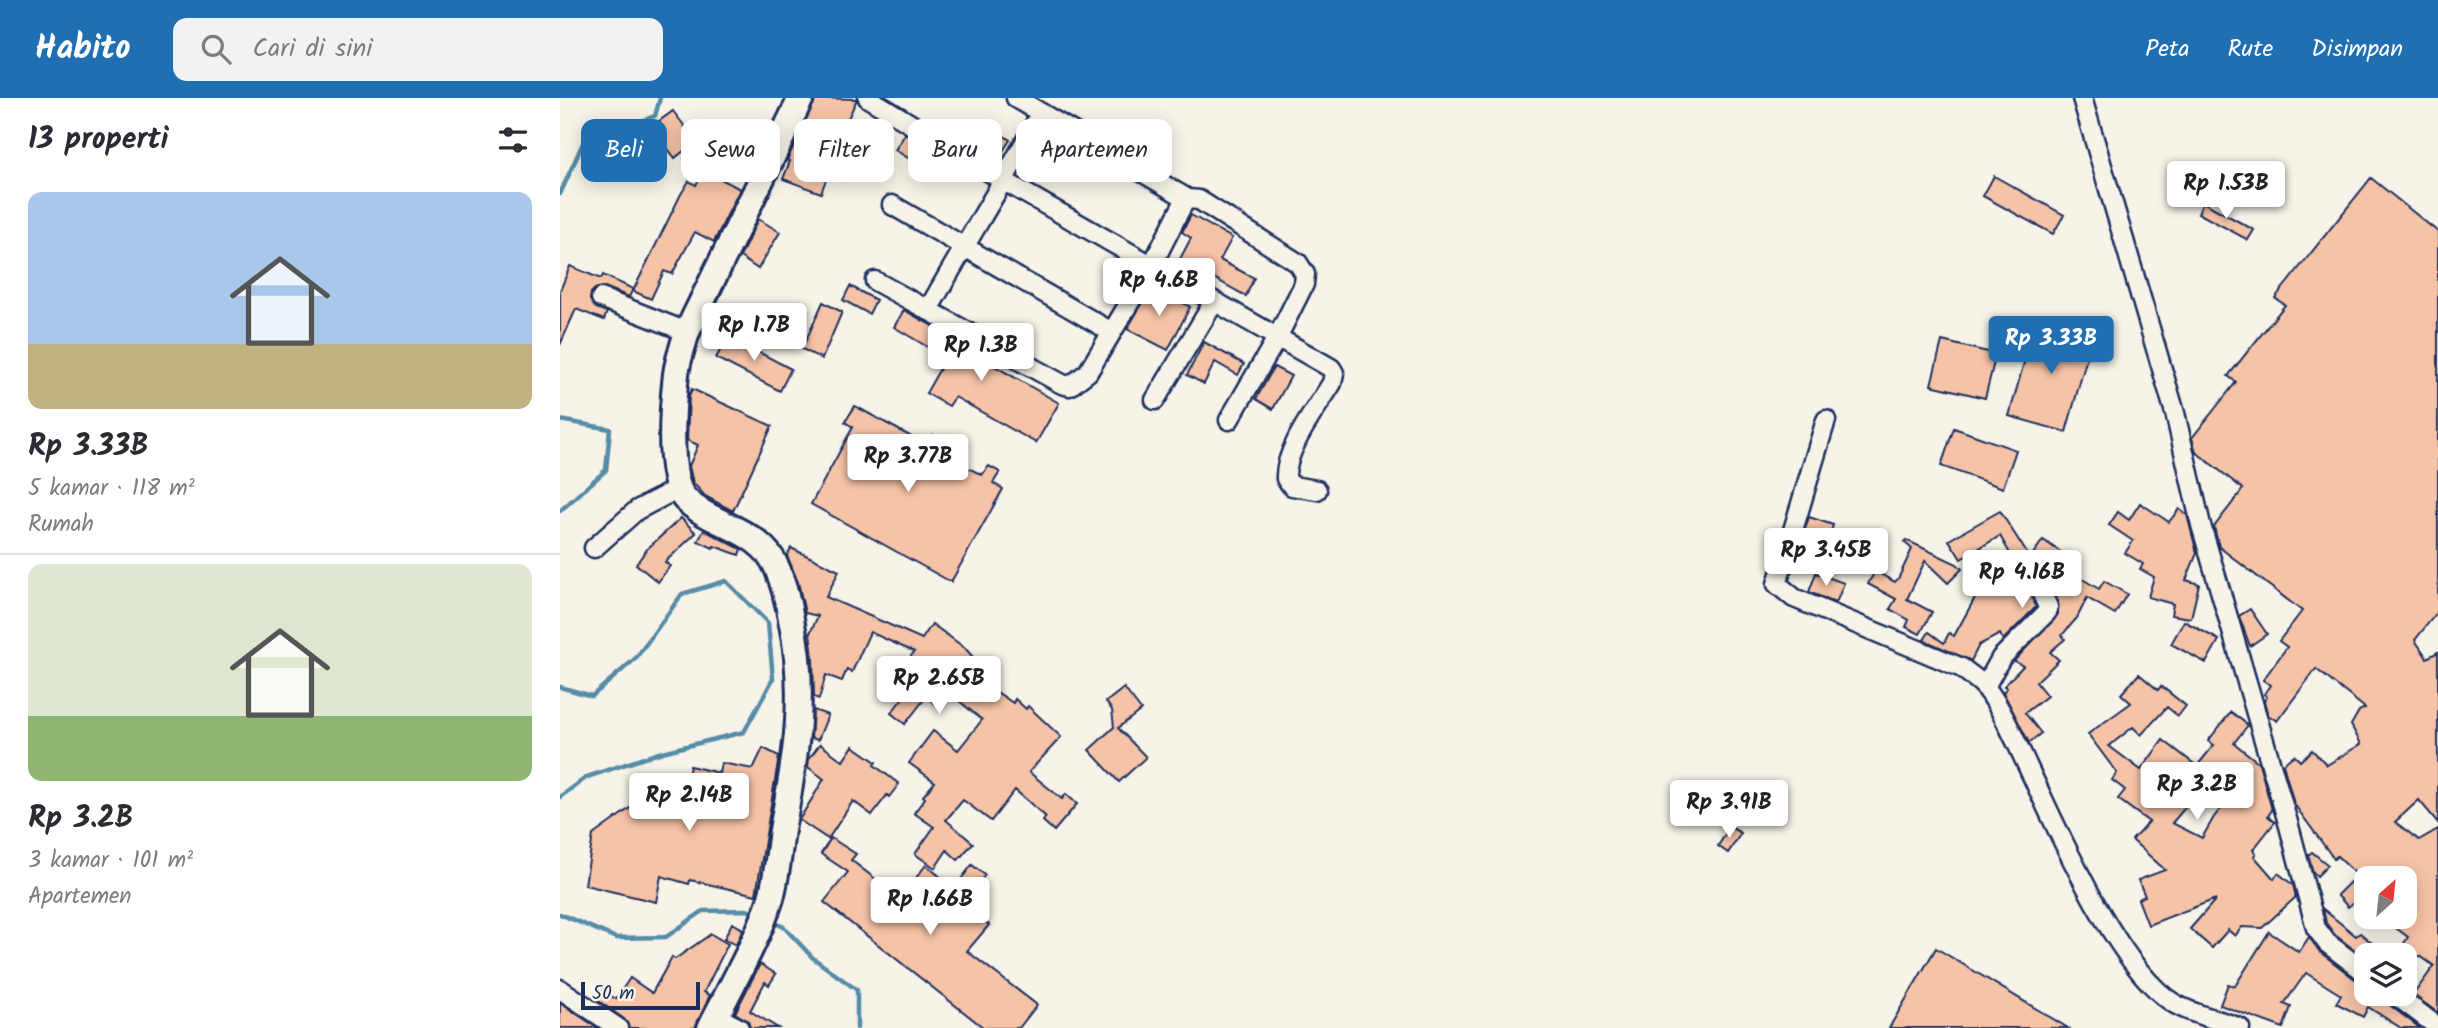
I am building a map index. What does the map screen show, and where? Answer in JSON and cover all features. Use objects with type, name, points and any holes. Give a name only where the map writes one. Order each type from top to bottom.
[{"type":"street","points":[[739,1028],[713,1022],[759,928],[771,897],[800,720],[799,676],[787,599],[773,558],[753,539],[694,506],[684,498],[679,488],[674,455],[675,391],[680,353],[687,332],[801,98]]},
{"type":"street","points":[[869,98],[1004,181],[1328,365],[1334,373],[1332,383],[1290,455],[1286,471],[1286,479],[1293,486],[1317,490]]},
{"type":"street","points":[[1016,98],[1188,199],[1199,200],[1303,268],[1304,284],[1277,338],[1229,420]]},
{"type":"street","points":[[2082,98],[2175,413],[2201,525],[2316,928],[2327,943],[2354,964]]},
{"type":"street","points":[[928,310],[1041,113]]},
{"type":"street","points":[[875,281],[1068,386],[1088,372],[1188,199]]},
{"type":"street","points":[[892,205],[1110,331]]},
{"type":"street","points":[[601,298],[687,332]]},
{"type":"street","points":[[1155,400],[1214,302]]},
{"type":"street","points":[[1826,419],[1777,584],[1794,598],[1962,668],[1985,687],[2013,737],[2077,868],[2131,958],[2157,990],[2176,1004],[2241,1028]]},
{"type":"street","points":[[594,548],[637,510],[679,488]]},
{"type":"street","points":[[1985,687],[2001,658],[2047,612],[2048,607],[2036,583]]},
{"type":"street","points":[[560,989],[618,1028]]},
{"type":"street","points":[[2410,1006],[2438,1027]]},
{"type":"building","points":[[816,98],[857,99],[848,119],[806,119]]},
{"type":"building","points":[[673,111],[681,121],[681,153],[675,158],[667,148],[667,119],[662,119]]},
{"type":"building","points":[[905,134],[908,136],[908,158],[895,150]]},
{"type":"building","points":[[1002,134],[1010,140],[1002,152]]},
{"type":"building","points":[[794,145],[794,182],[825,182],[821,193],[783,179],[790,161],[787,160]]},
{"type":"building","points":[[1994,176],[2064,215],[2053,234],[1983,196]]},
{"type":"building","points":[[2371,178],[2438,232],[2438,611],[2415,640],[2427,658],[2438,652],[2438,823],[2419,800],[2395,822],[2419,840],[2438,829],[2438,1013],[2417,998],[2417,989],[2434,966],[2417,956],[2417,943],[2404,943],[2408,937],[2397,929],[2417,929],[2417,866],[2354,866],[2354,872],[2337,856],[2334,859],[2294,804],[2283,764],[2294,755],[2300,761],[2312,750],[2327,765],[2361,744],[2351,725],[2359,711],[2365,708],[2316,669],[2277,721],[2268,715],[2264,701],[2267,697],[2264,694],[2270,685],[2263,680],[2287,647],[2279,641],[2302,611],[2219,547],[2214,527],[2243,489],[2196,452],[2192,438],[2236,382],[2228,376],[2285,305],[2275,298]]},
{"type":"building","points":[[688,182],[696,185],[698,182],[727,182],[740,189],[714,242],[695,232],[672,274],[664,271],[651,299],[633,291],[681,194]]},
{"type":"building","points":[[2203,202],[2254,230],[2248,240],[2198,213]]},
{"type":"building","points":[[1191,215],[1232,238],[1220,260],[1254,278],[1246,296],[1180,259],[1191,238],[1182,232]]},
{"type":"building","points":[[758,219],[780,232],[758,269],[740,257]]},
{"type":"building","points":[[570,266],[601,279],[603,275],[633,289],[629,297],[605,287],[595,289],[590,300],[596,308],[607,312],[604,320],[576,309],[560,345],[560,291]]},
{"type":"building","points":[[850,286],[876,300],[869,314],[843,300]]},
{"type":"building","points":[[1153,286],[1190,307],[1168,350],[1127,329]]},
{"type":"building","points":[[823,302],[842,312],[822,359],[802,349]]},
{"type":"building","points":[[904,310],[950,336],[948,339],[1059,403],[1036,443],[955,397],[949,406],[926,393],[946,358],[894,327]]},
{"type":"building","points":[[2036,320],[2093,336],[2066,432],[2009,416]]},
{"type":"building","points":[[728,336],[791,369],[780,391],[716,358]]},
{"type":"building","points":[[1942,341],[1996,354],[1985,398],[1931,385]]},
{"type":"building","points":[[1204,342],[1244,364],[1238,375],[1215,362],[1204,384],[1187,375]]},
{"type":"building","points":[[1274,367],[1291,376],[1273,409],[1256,399]]},
{"type":"building","points":[[692,389],[772,426],[733,511],[705,496],[693,483],[689,466],[698,445],[687,440],[689,396]]},
{"type":"building","points":[[855,406],[928,446],[933,435],[947,444],[939,453],[982,475],[989,466],[1000,472],[993,483],[1003,489],[951,582],[811,504],[853,427],[845,422]]},
{"type":"building","points":[[1954,428],[2016,450],[2003,488],[1941,466]]},
{"type":"building","points":[[2140,503],[2169,522],[2179,509],[2187,515],[2197,553],[2186,580],[2199,584],[2191,618],[2171,615],[2173,604],[2148,597],[2154,577],[2140,569],[2143,564],[2125,553],[2133,541],[2109,525],[2118,512],[2129,520]]},
{"type":"building","points":[[2000,511],[2030,558],[2043,540],[2075,562],[2069,571],[2099,589],[2104,581],[2127,594],[2115,614],[2087,598],[2077,618],[2062,635],[2065,639],[2050,652],[2059,660],[2036,682],[2047,696],[2025,713],[2041,733],[2029,743],[2003,692],[2007,688],[2004,686],[2023,666],[2014,661],[2058,614],[2058,602],[2044,574],[2033,572],[2026,581],[2036,607],[2003,640],[2000,634],[1979,645],[1971,661],[1924,640],[1929,632],[1944,643],[1949,633],[1954,636],[1976,596],[1970,585],[1983,578],[1985,581],[2016,564],[2000,536],[1961,559],[1949,540]]},
{"type":"building","points":[[1809,517],[1833,525],[1829,540],[1804,532]]},
{"type":"building","points":[[681,518],[696,533],[665,562],[670,566],[658,582],[636,564],[648,548]]},
{"type":"building","points":[[704,530],[741,549],[739,555],[698,541]]},
{"type":"building","points":[[1906,540],[1957,564],[1962,569],[1948,583],[1925,561],[1907,599],[1932,612],[1920,634],[1906,627],[1909,620],[1890,609],[1896,599],[1868,584],[1875,571],[1895,582],[1912,549],[1904,542]]},
{"type":"building","points":[[791,548],[839,571],[826,597],[922,639],[932,624],[965,648],[980,665],[972,675],[1013,703],[1015,699],[1026,709],[1028,706],[1061,737],[1029,772],[1062,799],[1066,794],[1077,804],[1054,831],[1043,821],[1046,817],[1015,790],[991,821],[963,800],[946,820],[973,843],[958,860],[947,850],[935,868],[915,854],[934,827],[914,813],[935,782],[909,763],[933,731],[958,750],[982,720],[946,690],[936,704],[926,697],[905,724],[891,713],[913,685],[898,674],[914,652],[870,632],[852,672],[847,669],[842,681],[826,675],[819,699],[814,697],[810,633],[818,616],[805,613],[798,582],[787,556]]},
{"type":"building","points":[[1816,573],[1844,583],[1836,603],[1809,592]]},
{"type":"building","points":[[2250,609],[2267,634],[2250,646],[2239,616]]},
{"type":"building","points":[[2184,621],[2219,640],[2206,663],[2171,644]]},
{"type":"building","points":[[2139,674],[2158,690],[2161,686],[2186,706],[2178,716],[2167,707],[2141,735],[2133,727],[2109,746],[2141,770],[2163,740],[2197,766],[2214,745],[2208,741],[2231,712],[2248,725],[2234,743],[2259,763],[2272,810],[2268,816],[2275,822],[2253,850],[2256,853],[2254,856],[2274,879],[2278,873],[2293,885],[2296,897],[2262,928],[2242,927],[2235,936],[2228,930],[2212,948],[2190,929],[2216,899],[2148,925],[2138,899],[2145,896],[2138,880],[2165,870],[2132,840],[2149,822],[2118,799],[2125,790],[2112,780],[2117,773],[2088,734],[2131,703],[2121,694]],"holes":[[[2211,777],[2233,794],[2214,817],[2202,838],[2172,823]]]},
{"type":"building","points":[[1124,688],[1141,710],[1118,728],[1146,757],[1119,782],[1089,750],[1114,727],[1112,710],[1106,702]]},
{"type":"building","points":[[813,710],[828,715],[818,740],[811,738]]},
{"type":"building","points":[[820,744],[843,761],[853,746],[876,762],[874,765],[899,784],[872,815],[853,801],[828,839],[799,820],[824,779],[808,767],[809,759]]},
{"type":"building","points":[[763,748],[779,756],[756,895],[690,880],[689,884],[661,876],[656,902],[585,885],[593,835],[648,795],[652,778],[686,786],[690,766],[719,773],[721,763],[753,769]]},
{"type":"building","points":[[1730,827],[1741,833],[1728,853],[1718,846]]},
{"type":"building","points":[[831,838],[856,854],[851,860],[900,898],[926,865],[954,888],[972,865],[985,875],[963,903],[989,925],[967,951],[1037,1005],[1019,1028],[984,1028],[824,902],[848,872],[821,854]]},
{"type":"building","points":[[2312,852],[2328,865],[2317,876],[2313,872],[2308,855]]},
{"type":"building","points":[[2354,878],[2354,902],[2348,907],[2337,895]]},
{"type":"building","points":[[2323,909],[2356,936],[2360,933],[2371,942],[2354,943],[2354,950],[2335,935],[2326,923]]},
{"type":"building","points":[[732,923],[743,929],[736,945],[724,939]]},
{"type":"building","points":[[2269,932],[2299,952],[2309,937],[2320,952],[2354,978],[2354,1006],[2391,1006],[2420,1028],[2401,1028],[2368,1007],[2363,1017],[2336,1003],[2341,995],[2306,973],[2284,1004],[2291,1007],[2283,1028],[2220,1005],[2228,984],[2235,986]]},
{"type":"building","points":[[711,934],[728,944],[704,992],[710,995],[695,1028],[629,1028],[624,1019],[597,1000],[603,991],[616,999],[630,978],[652,993],[672,957],[675,959]]},
{"type":"building","points":[[1936,948],[2068,1028],[1889,1028]]},
{"type":"building","points":[[760,964],[776,974],[769,985],[765,982],[750,1011],[778,1028],[750,1028],[748,1021],[735,1013]]},
{"type":"building","points":[[560,1003],[598,1028],[560,1028]]},
{"type":"waterway","points":[[560,194],[584,141],[655,116],[660,98]]},
{"type":"waterway","points":[[560,420],[610,429],[606,470],[560,511]]},
{"type":"waterway","points":[[560,687],[592,696],[636,658],[682,594],[726,581],[768,623],[773,679],[744,732],[662,752],[587,777],[560,797]]},
{"type":"waterway","points":[[560,914],[616,938],[666,937],[703,911],[747,910],[756,914]]},
{"type":"waterway","points":[[771,921],[784,927],[813,958],[857,990],[857,1028]]}]
